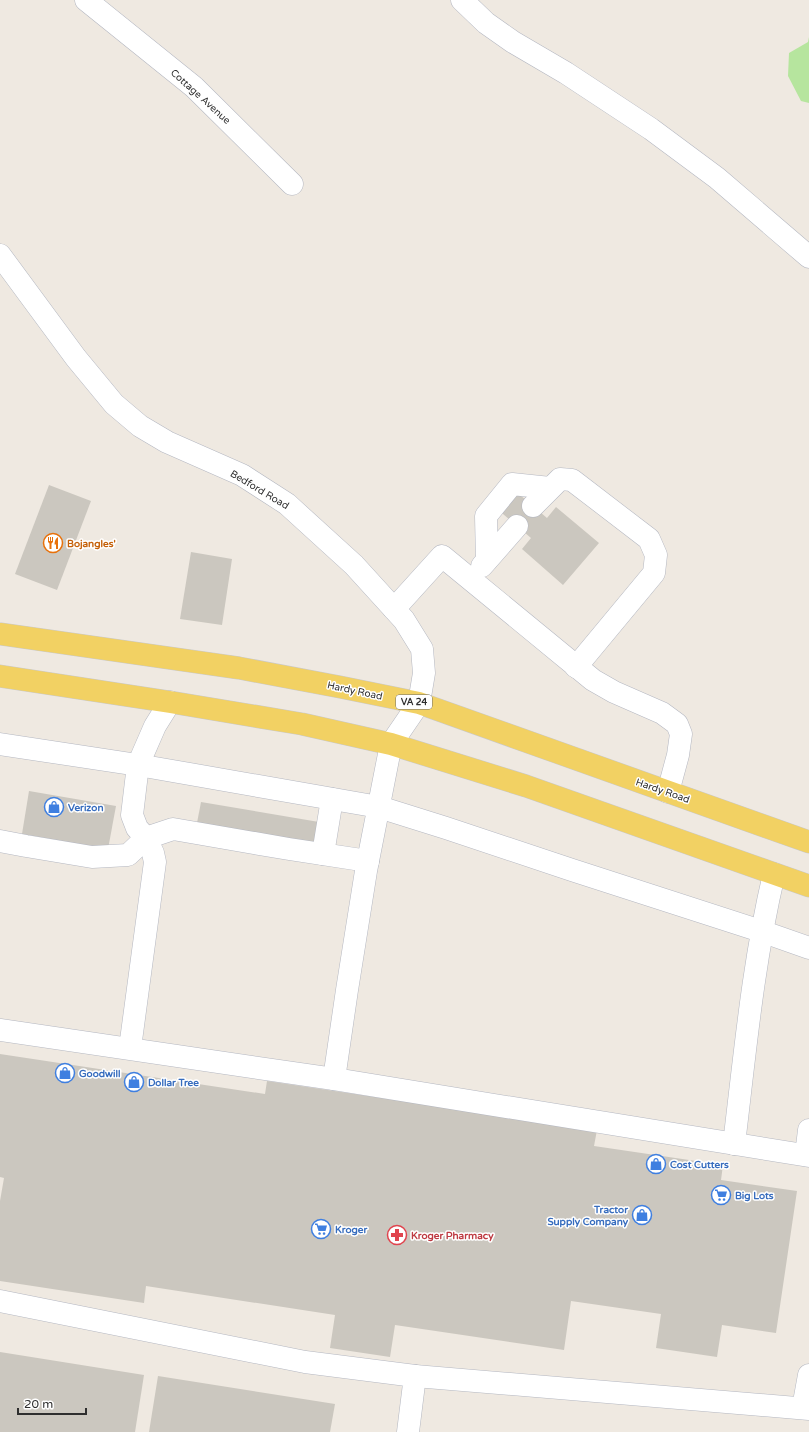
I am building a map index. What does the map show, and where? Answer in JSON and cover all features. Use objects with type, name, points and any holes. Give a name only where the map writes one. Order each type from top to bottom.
[{"type":"main road","name":"Hardy Road","points":[[0,634],[240,668],[419,703],[809,842]]},
{"type":"main road","points":[[0,676],[302,724],[391,744],[526,786],[809,886]]},
{"type":"street","name":"Cottage Avenue","points":[[86,0],[194,87],[292,184]]},
{"type":"street","points":[[462,0],[486,23],[513,42],[566,72],[651,129],[717,178],[809,257]]},
{"type":"street","name":"Bedford Road","points":[[0,255],[76,358],[114,404],[140,426],[167,442],[242,475],[287,504],[354,564],[404,620],[422,649],[424,673],[419,703],[391,744]]},
{"type":"street","points":[[534,506],[560,479],[572,480],[649,539],[656,555],[654,573],[576,667]]},
{"type":"street","points":[[487,560],[486,516],[512,484],[550,488]]},
{"type":"street","points":[[470,580],[517,526]]},
{"type":"street","points":[[394,609],[442,556],[576,667],[598,683],[662,714],[677,724],[681,734],[678,755],[668,792]]},
{"type":"street","points":[[130,1048],[155,862],[154,853],[146,838],[137,828],[132,815],[138,765],[156,726],[170,702]]},
{"type":"street","points":[[0,744],[138,765],[379,807],[762,931],[809,948]]},
{"type":"street","points":[[334,1079],[346,990],[368,860],[391,744]]},
{"type":"street","points":[[323,854],[332,799]]},
{"type":"street","points":[[0,840],[92,857],[128,855],[146,838],[173,829],[368,860]]},
{"type":"street","points":[[734,1144],[756,963],[774,874]]},
{"type":"street","points":[[0,1030],[334,1079],[807,1155],[809,1130]]},
{"type":"street","points":[[0,1301],[305,1362],[415,1376],[806,1409],[809,1375]]},
{"type":"street","points":[[408,1432],[415,1376]]},
{"type":"green space","points":[[809,37],[809,103],[801,101],[788,76],[789,53],[808,42]]},
{"type":"building","points":[[49,485],[91,501],[57,590],[15,574]]},
{"type":"building","points":[[513,489],[547,518],[556,507],[599,543],[563,585],[522,549],[531,538],[496,508]]},
{"type":"building","points":[[191,552],[232,559],[222,625],[180,619]]},
{"type":"building","points":[[29,791],[116,806],[108,849],[22,834]]},
{"type":"building","points":[[201,802],[319,822],[315,844],[197,823]]},
{"type":"building","points":[[0,1054],[265,1094],[267,1081],[597,1130],[594,1146],[723,1165],[721,1180],[797,1191],[776,1333],[722,1325],[717,1357],[656,1348],[661,1314],[571,1301],[564,1350],[395,1325],[390,1357],[330,1348],[335,1315],[146,1286],[144,1303],[0,1281],[0,1201],[4,1178],[0,1177]]},
{"type":"building","points":[[0,1352],[144,1375],[135,1432],[0,1432]]},
{"type":"building","points":[[158,1376],[335,1404],[330,1432],[149,1432]]},
{"type":"place","name":"Bojangles'","points":[[53,543]]},
{"type":"place","name":"Verizon","points":[[54,807]]},
{"type":"place","name":"Goodwill","points":[[65,1073]]},
{"type":"place","name":"Dollar Tree","points":[[134,1082]]},
{"type":"place","name":"Cost Cutters","points":[[656,1164]]},
{"type":"place","name":"Big Lots","points":[[721,1195]]},
{"type":"place","name":"Tractor Supply Company","points":[[642,1215]]},
{"type":"place","name":"Kroger","points":[[321,1229]]},
{"type":"place","name":"Kroger Pharmacy","points":[[397,1235]]}]
